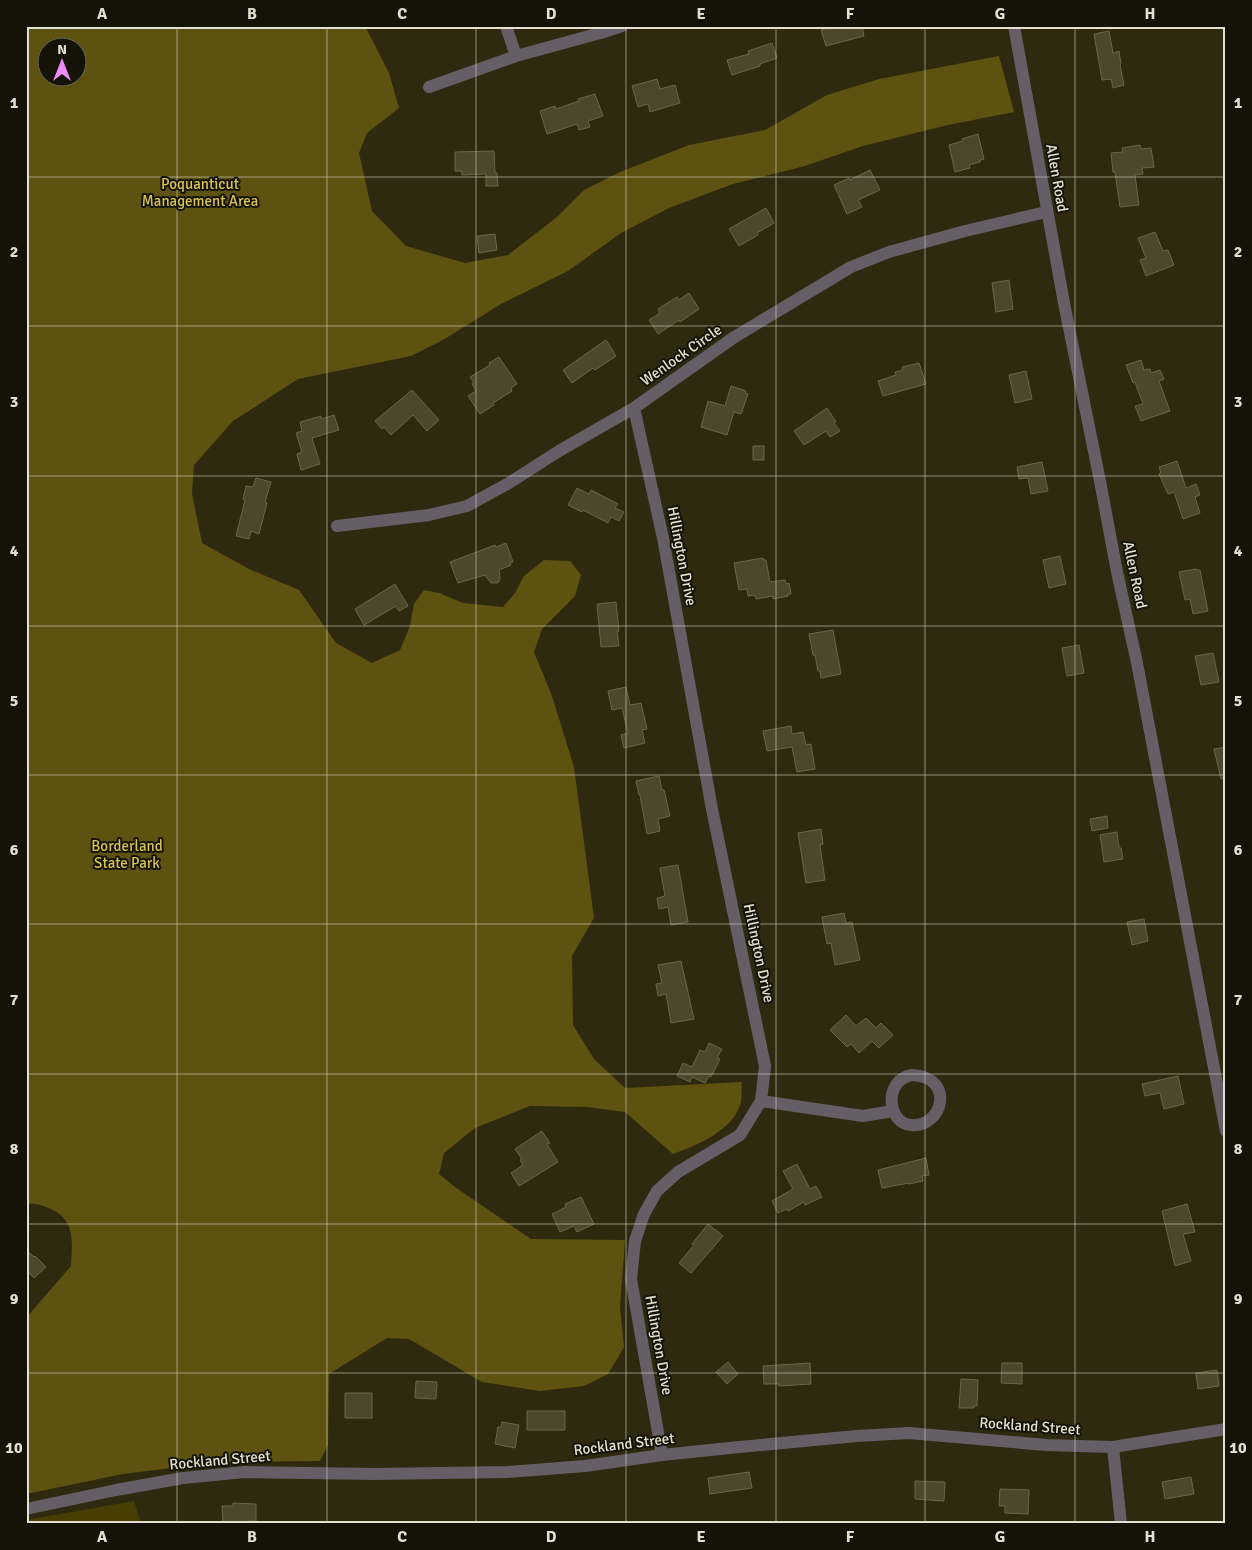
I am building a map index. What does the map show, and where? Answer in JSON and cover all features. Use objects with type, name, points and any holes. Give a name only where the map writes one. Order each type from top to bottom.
[{"type":"street","points":[[506,26],[516,56]]},
{"type":"street","points":[[429,88],[516,56],[622,26]]},
{"type":"street","name":"Allen Road","points":[[1014,26],[1046,212],[1117,572],[1141,683],[1226,1131]]},
{"type":"street","name":"Wenlock Circle","points":[[337,526],[428,515],[467,506],[634,408],[733,338],[851,267],[889,252],[965,231],[1046,212]]},
{"type":"street","name":"Hillington Drive","points":[[634,408],[664,538],[712,809],[765,1066],[761,1101],[740,1135],[678,1172],[657,1191],[644,1214],[635,1242],[631,1279],[662,1455]]},
{"type":"street","points":[[761,1101],[863,1116],[893,1111]]},
{"type":"street","name":"Rockland Street","points":[[26,1509],[183,1478],[245,1472],[385,1474],[507,1472],[585,1466],[662,1455],[856,1436],[908,1434],[1046,1445],[1113,1447],[1226,1429]]},
{"type":"street","points":[[1113,1447],[1121,1524]]},
{"type":"shaded area","points":[[134,1501],[141,1524],[26,1524],[26,1520]]},
{"type":"green space","points":[[26,26],[365,26],[389,73],[399,108],[367,133],[359,153],[372,211],[406,246],[465,263],[508,255],[557,217],[584,190],[620,172],[689,145],[765,130],[827,95],[879,79],[999,56],[1014,112],[948,125],[863,146],[805,166],[733,184],[669,208],[621,233],[568,271],[501,304],[443,340],[411,356],[298,379],[233,421],[194,465],[192,494],[202,543],[249,569],[299,590],[336,643],[372,663],[400,650],[410,626],[414,604],[424,590],[439,593],[463,603],[503,607],[515,593],[524,576],[544,560],[570,561],[581,575],[575,596],[542,629],[534,652],[552,696],[574,767],[594,918],[572,956],[573,1025],[594,1059],[625,1088],[742,1082],[741,1102],[731,1121],[714,1135],[673,1154],[625,1112],[587,1107],[530,1106],[475,1128],[444,1153],[439,1174],[531,1239],[625,1240],[620,1307],[624,1347],[608,1374],[584,1386],[540,1391],[482,1382],[409,1339],[387,1338],[329,1374],[328,1445],[320,1461],[219,1462],[123,1474],[26,1494],[26,1318],[71,1266],[72,1249],[71,1234],[66,1221],[53,1210],[34,1204],[26,1204]]},
{"type":"building","points":[[834,26],[862,26],[864,36],[826,46],[821,30]]},
{"type":"building","points":[[1109,31],[1113,53],[1119,51],[1124,85],[1113,88],[1111,79],[1102,80],[1094,34]]},
{"type":"building","points":[[772,43],[777,58],[732,75],[727,60],[749,54],[748,51]]},
{"type":"building","points":[[657,79],[660,89],[675,85],[680,103],[650,112],[648,104],[638,107],[632,86]]},
{"type":"building","points":[[595,94],[603,116],[588,121],[590,127],[579,130],[577,124],[547,134],[540,111],[555,106],[556,109]]},
{"type":"building","points":[[978,134],[984,159],[969,165],[970,168],[955,172],[949,145]]},
{"type":"building","points":[[1140,145],[1141,149],[1151,148],[1154,167],[1142,168],[1143,174],[1135,175],[1139,205],[1120,207],[1111,153],[1123,152],[1122,148]]},
{"type":"building","points":[[494,151],[495,173],[497,173],[498,186],[486,186],[486,174],[462,175],[462,171],[455,171],[455,152]]},
{"type":"building","points":[[870,170],[880,190],[858,200],[862,207],[847,214],[834,185],[849,178],[850,180]]},
{"type":"building","points":[[766,208],[774,223],[739,246],[729,229]]},
{"type":"building","points":[[1155,232],[1163,251],[1168,250],[1174,265],[1146,276],[1140,260],[1146,258],[1138,238]]},
{"type":"building","points":[[495,234],[497,250],[479,253],[477,236]]},
{"type":"building","points":[[1009,280],[1013,309],[996,312],[992,283]]},
{"type":"building","points":[[689,293],[699,309],[658,334],[649,320],[660,313],[658,309],[677,297],[679,300]]},
{"type":"building","points":[[606,340],[616,356],[595,370],[593,368],[572,383],[563,370]]},
{"type":"building","points":[[499,357],[517,384],[511,388],[512,391],[480,414],[468,396],[476,391],[470,377]]},
{"type":"building","points":[[1141,360],[1144,370],[1150,369],[1151,373],[1160,370],[1164,379],[1159,381],[1170,411],[1141,421],[1135,406],[1143,404],[1126,365]]},
{"type":"building","points":[[919,363],[926,384],[883,396],[878,381],[896,375],[895,372],[903,370],[902,367]]},
{"type":"building","points":[[1026,371],[1032,399],[1015,403],[1009,375]]},
{"type":"building","points":[[731,386],[746,391],[745,393],[748,394],[741,414],[734,412],[727,435],[701,427],[708,401],[725,406]]},
{"type":"building","points":[[412,390],[439,420],[427,431],[413,415],[391,435],[375,421]]},
{"type":"building","points":[[827,408],[840,431],[830,437],[826,431],[804,445],[794,431]]},
{"type":"building","points":[[334,415],[339,430],[312,438],[320,464],[301,470],[297,454],[302,452],[296,433],[302,431],[300,422],[321,416],[321,419]]},
{"type":"building","points":[[753,446],[764,446],[764,460],[753,460]]},
{"type":"building","points":[[1177,461],[1186,488],[1196,484],[1200,495],[1195,497],[1200,513],[1183,519],[1174,492],[1168,494],[1159,474],[1161,473],[1159,467]]},
{"type":"building","points":[[1042,462],[1048,491],[1031,494],[1028,478],[1019,479],[1017,467]]},
{"type":"building","points":[[256,478],[271,482],[259,534],[251,531],[249,539],[236,536],[245,500],[243,499],[246,486],[253,487]]},
{"type":"building","points":[[577,488],[589,494],[591,490],[618,504],[615,508],[624,512],[619,521],[611,517],[608,523],[583,510],[582,512],[568,505]]},
{"type":"building","points":[[506,543],[513,562],[510,563],[511,565],[499,570],[500,578],[498,583],[491,583],[485,575],[458,583],[450,562],[495,545],[496,547]]},
{"type":"building","points":[[1060,556],[1066,584],[1049,588],[1043,560]]},
{"type":"building","points":[[763,558],[763,560],[766,560],[770,582],[785,580],[786,584],[789,583],[791,594],[773,599],[773,596],[756,599],[755,595],[748,596],[747,589],[739,590],[734,563]]},
{"type":"building","points":[[1200,570],[1208,611],[1193,614],[1190,599],[1185,600],[1179,572]]},
{"type":"building","points":[[395,584],[408,606],[399,611],[396,606],[364,625],[355,609]]},
{"type":"building","points":[[616,602],[619,646],[601,647],[597,604]]},
{"type":"building","points":[[833,630],[841,674],[821,678],[815,655],[813,655],[809,634]]},
{"type":"building","points":[[1079,645],[1084,673],[1067,676],[1062,648]]},
{"type":"building","points":[[1213,653],[1219,682],[1201,685],[1195,656]]},
{"type":"building","points":[[626,687],[630,705],[641,703],[647,729],[642,730],[645,743],[624,748],[621,735],[628,733],[622,708],[612,710],[608,691]]},
{"type":"building","points":[[791,726],[792,734],[803,732],[806,745],[811,744],[815,769],[797,772],[792,747],[767,751],[763,731]]},
{"type":"building","points":[[1226,747],[1226,778],[1221,779],[1214,749]]},
{"type":"building","points":[[659,776],[670,816],[658,819],[660,831],[647,834],[636,781]]},
{"type":"building","points":[[1107,816],[1108,828],[1092,831],[1090,819]]},
{"type":"building","points":[[821,829],[823,844],[820,845],[825,880],[806,883],[798,833]]},
{"type":"building","points":[[1117,832],[1119,848],[1121,848],[1123,859],[1104,862],[1100,835]]},
{"type":"building","points":[[678,865],[688,922],[671,925],[668,907],[659,909],[657,898],[665,896],[660,868]]},
{"type":"building","points":[[844,913],[846,923],[852,922],[860,960],[835,965],[831,943],[827,944],[822,917]]},
{"type":"building","points":[[1144,919],[1148,941],[1132,945],[1127,922]]},
{"type":"building","points":[[681,961],[694,1019],[671,1023],[666,994],[658,996],[656,984],[662,983],[658,965]]},
{"type":"building","points":[[846,1015],[856,1026],[866,1018],[876,1028],[881,1023],[893,1035],[879,1048],[872,1041],[859,1053],[851,1044],[847,1047],[830,1030]]},
{"type":"building","points":[[709,1043],[722,1049],[717,1058],[720,1059],[711,1077],[709,1076],[705,1083],[692,1077],[690,1082],[677,1076],[683,1063],[692,1067],[700,1050],[705,1052]]},
{"type":"building","points":[[1178,1076],[1184,1104],[1164,1109],[1160,1093],[1145,1096],[1142,1084]]},
{"type":"building","points":[[542,1131],[550,1143],[547,1144],[558,1162],[519,1186],[511,1173],[523,1165],[520,1160],[522,1159],[515,1149]]},
{"type":"building","points":[[926,1158],[929,1175],[922,1176],[923,1181],[882,1188],[878,1170]]},
{"type":"building","points":[[797,1164],[810,1189],[816,1186],[822,1197],[805,1205],[804,1202],[788,1211],[787,1209],[778,1213],[772,1201],[793,1189],[783,1171]]},
{"type":"building","points":[[581,1197],[594,1224],[577,1232],[574,1226],[560,1232],[552,1214],[566,1207],[565,1204]]},
{"type":"building","points":[[1187,1204],[1195,1232],[1183,1234],[1191,1261],[1175,1266],[1162,1211]]},
{"type":"building","points":[[708,1224],[723,1236],[691,1273],[679,1263]]},
{"type":"building","points":[[26,1250],[46,1267],[34,1278],[26,1270]]},
{"type":"building","points":[[728,1362],[738,1374],[727,1384],[716,1372]]},
{"type":"building","points":[[810,1363],[811,1384],[779,1386],[779,1384],[764,1384],[763,1366]]},
{"type":"building","points":[[1002,1363],[1022,1363],[1022,1384],[1001,1383]]},
{"type":"building","points":[[1217,1370],[1219,1386],[1198,1389],[1196,1373]]},
{"type":"building","points":[[961,1379],[978,1380],[977,1406],[974,1406],[974,1408],[959,1408]]},
{"type":"building","points":[[416,1381],[437,1382],[436,1399],[415,1398]]},
{"type":"building","points":[[345,1393],[372,1393],[372,1418],[345,1418]]},
{"type":"building","points":[[527,1411],[565,1411],[565,1430],[527,1430]]},
{"type":"building","points":[[502,1422],[519,1425],[515,1448],[495,1444],[498,1427],[501,1427]]},
{"type":"building","points":[[749,1472],[752,1488],[710,1494],[708,1478]]},
{"type":"building","points":[[1191,1477],[1194,1494],[1165,1499],[1162,1482]]},
{"type":"building","points":[[915,1481],[945,1482],[944,1501],[915,1499]]},
{"type":"building","points":[[1000,1489],[1029,1490],[1028,1514],[1005,1513],[1005,1506],[999,1506]]},
{"type":"building","points":[[233,1503],[256,1504],[256,1521],[248,1521],[248,1523],[223,1523],[222,1506],[233,1506]]},
{"type":"park label","name":"Poquanticut Management Area","points":[[200,192]]},
{"type":"park label","name":"Borderland State Park","points":[[127,854]]}]
